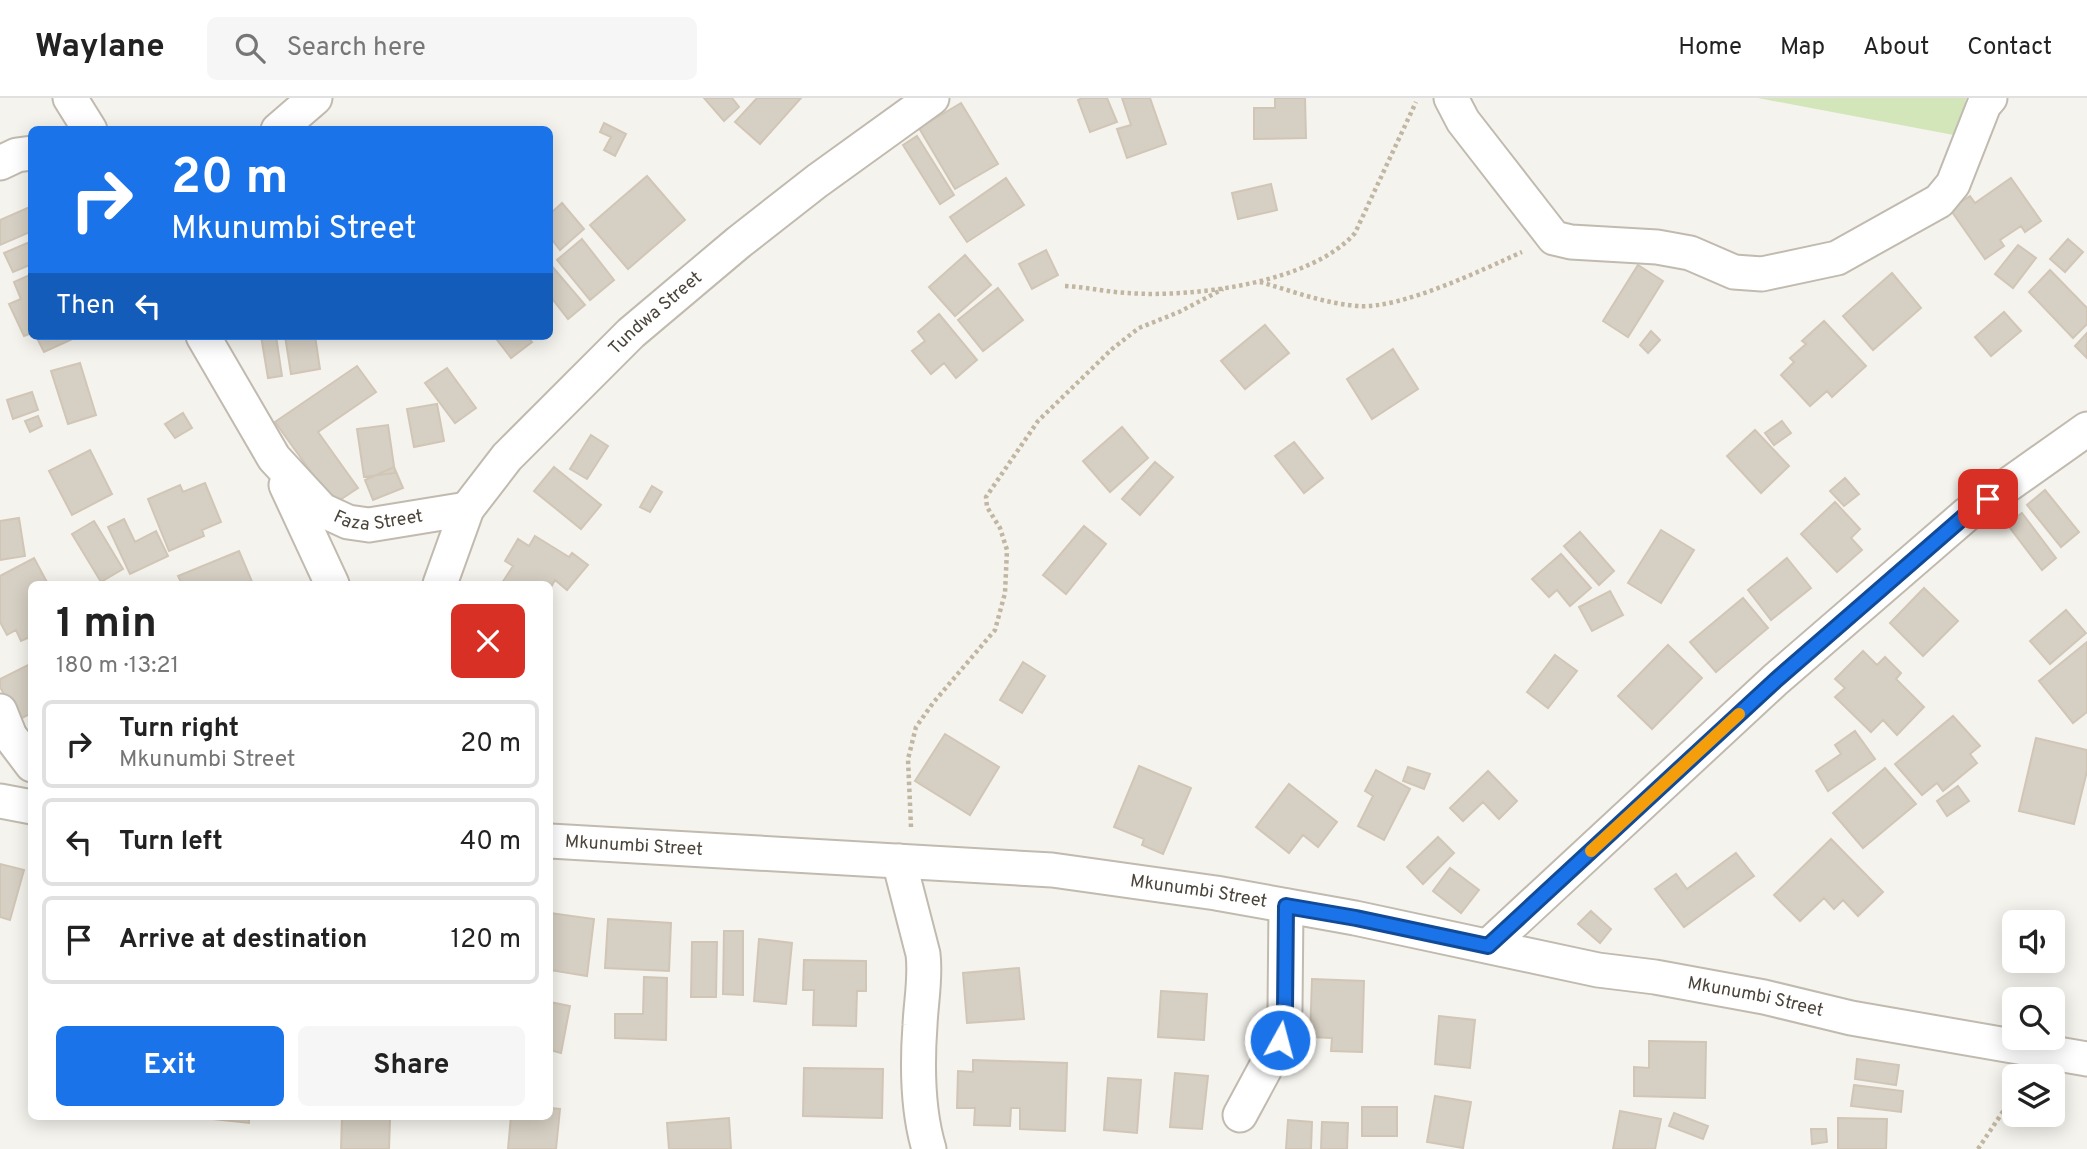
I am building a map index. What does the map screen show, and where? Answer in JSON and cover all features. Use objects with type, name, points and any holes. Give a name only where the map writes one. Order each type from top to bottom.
[{"type":"street","points":[[70,98],[88,126]]},
{"type":"street","points":[[283,126],[315,98]]},
{"type":"street","name":"Tundwa Street","points":[[441,581],[467,509],[507,457],[631,333],[739,242],[932,98]]},
{"type":"street","points":[[1451,98],[1463,121],[1554,238],[1690,253],[1734,272],[1762,274],[1837,258],[1939,201],[1954,184],[1984,105],[1990,98]]},
{"type":"street","points":[[0,163],[28,154]]},
{"type":"street","name":"Faza Street","points":[[205,340],[274,458],[331,581]]},
{"type":"street","points":[[1488,946],[1776,680],[1956,523],[2087,429]]},
{"type":"street","name":"Faza Street","points":[[274,458],[322,510],[348,522],[369,525],[467,509]]},
{"type":"street","points":[[0,711],[10,736],[28,760]]},
{"type":"street","points":[[0,801],[28,806]]},
{"type":"street","name":"Mkunumbi Street","points":[[553,841],[1052,870],[1216,893],[1356,918],[1598,970],[1655,977],[1764,997],[1851,1018],[2087,1059]]},
{"type":"street","points":[[906,862],[925,969],[919,1078],[924,1132],[929,1149]]},
{"type":"street","points":[[1240,1115],[1280,1040],[1285,1009],[1286,906]]},
{"type":"path","points":[[1065,286],[1153,294],[1223,289],[1259,282],[1308,265],[1343,247],[1355,233],[1418,98]]},
{"type":"path","points":[[1259,282],[1357,306],[1374,307],[1465,277],[1554,238]]},
{"type":"path","points":[[906,862],[908,759],[916,727],[995,630],[1005,593],[1007,550],[1000,528],[987,507],[986,497],[1038,421],[1112,349],[1139,328],[1179,312],[1223,289]]},
{"type":"path","points":[[1978,1149],[2002,1113]]},
{"type":"green space","points":[[1758,98],[1966,98],[1959,136]]},
{"type":"building","points":[[704,98],[732,98],[739,107],[724,121]]},
{"type":"building","points":[[757,98],[801,98],[760,144],[735,122]]},
{"type":"building","points":[[1107,98],[1117,122],[1090,132],[1078,100]]},
{"type":"building","points":[[1122,98],[1150,98],[1166,144],[1127,158],[1117,129],[1131,125]]},
{"type":"building","points":[[1275,98],[1305,98],[1306,138],[1254,139],[1254,108],[1275,108]]},
{"type":"building","points":[[961,103],[998,164],[955,189],[919,128]]},
{"type":"building","points":[[604,123],[626,134],[615,156],[604,150],[611,137],[600,132]]},
{"type":"building","points":[[917,136],[954,195],[940,204],[903,145]]},
{"type":"building","points":[[647,176],[685,220],[628,269],[590,225]]},
{"type":"building","points":[[1006,178],[1024,205],[967,242],[950,217]]},
{"type":"building","points":[[2011,178],[2041,221],[2025,232],[2021,226],[2000,240],[2004,246],[1985,259],[1950,209],[1970,196],[1975,203]]},
{"type":"building","points":[[1271,184],[1277,210],[1238,219],[1232,193]]},
{"type":"building","points":[[562,203],[584,229],[560,250],[553,241],[553,211]]},
{"type":"building","points":[[28,208],[28,233],[0,245],[0,220]]},
{"type":"building","points":[[582,239],[614,280],[590,300],[557,260]]},
{"type":"building","points":[[2068,239],[2083,252],[2065,272],[2050,259]]},
{"type":"building","points":[[28,243],[28,266],[13,272],[4,253]]},
{"type":"building","points":[[2018,245],[2036,258],[2013,288],[1995,274]]},
{"type":"building","points":[[1046,250],[1058,275],[1032,289],[1019,264]]},
{"type":"building","points":[[965,255],[991,285],[955,316],[929,287]]},
{"type":"building","points":[[1638,265],[1663,281],[1628,337],[1603,321]]},
{"type":"building","points":[[553,268],[585,305],[568,319],[553,300]]},
{"type":"building","points":[[2050,270],[2087,308],[2087,324],[2073,338],[2029,292]]},
{"type":"building","points":[[1892,273],[1921,308],[1873,350],[1843,316]]},
{"type":"building","points":[[28,276],[28,334],[24,336],[9,304],[21,299],[14,282]]},
{"type":"building","points":[[998,288],[1023,320],[983,351],[958,320]]},
{"type":"building","points":[[2004,312],[2021,331],[1991,356],[1975,337]]},
{"type":"building","points":[[939,314],[977,360],[956,378],[944,363],[931,374],[912,351],[925,341],[918,332]]},
{"type":"building","points":[[1824,321],[1866,366],[1832,397],[1827,391],[1810,406],[1781,375],[1794,362],[1790,358],[1806,344],[1802,341]]},
{"type":"building","points":[[1265,325],[1289,353],[1245,389],[1221,361]]},
{"type":"building","points":[[1651,331],[1660,340],[1648,353],[1640,345]]},
{"type":"building","points":[[2087,333],[2087,358],[2075,346]]},
{"type":"building","points":[[38,340],[70,340],[44,352]]},
{"type":"building","points":[[262,340],[277,340],[282,376],[268,378]]},
{"type":"building","points":[[286,340],[316,340],[320,369],[291,374]]},
{"type":"building","points":[[497,340],[530,340],[532,342],[511,358]]},
{"type":"building","points":[[1393,349],[1418,389],[1372,419],[1347,379]]},
{"type":"building","points":[[80,363],[96,415],[68,424],[51,371]]},
{"type":"building","points":[[357,366],[376,392],[318,432],[358,488],[334,504],[275,422]]},
{"type":"building","points":[[447,368],[476,408],[455,423],[425,383]]},
{"type":"building","points":[[32,392],[38,410],[13,419],[7,400]]},
{"type":"building","points":[[437,404],[444,441],[414,447],[407,409]]},
{"type":"building","points":[[183,413],[192,428],[175,438],[165,424]]},
{"type":"building","points":[[38,416],[42,426],[30,432],[25,421]]},
{"type":"building","points":[[1782,421],[1791,433],[1774,445],[1765,433]]},
{"type":"building","points":[[388,425],[395,473],[364,477],[357,429]]},
{"type":"building","points":[[1122,427],[1148,458],[1110,492],[1083,461]]},
{"type":"building","points":[[1755,430],[1789,466],[1761,493],[1727,456]]},
{"type":"building","points":[[591,435],[608,446],[587,479],[570,469]]},
{"type":"building","points":[[1294,442],[1323,478],[1304,493],[1275,456]]},
{"type":"building","points":[[90,450],[112,494],[72,515],[49,471]]},
{"type":"building","points":[[1155,462],[1173,477],[1140,515],[1122,499]]},
{"type":"building","points":[[394,467],[403,488],[373,500],[365,480]]},
{"type":"building","points":[[554,467],[601,505],[581,529],[534,491]]},
{"type":"building","points":[[1845,478],[1859,494],[1844,506],[1830,491]]},
{"type":"building","points":[[205,483],[221,522],[202,530],[204,536],[169,551],[148,499],[180,485],[183,492]]},
{"type":"building","points":[[652,486],[662,492],[650,512],[640,507]]},
{"type":"building","points":[[2045,490],[2079,532],[2061,547],[2027,505]]},
{"type":"building","points":[[1835,502],[1860,529],[1851,538],[1862,550],[1837,572],[1801,534]]},
{"type":"building","points":[[2022,513],[2056,558],[2042,570],[2007,524]]},
{"type":"building","points":[[19,518],[25,556],[0,560],[0,521]]},
{"type":"building","points":[[124,519],[135,542],[156,531],[168,556],[130,574],[108,527]]},
{"type":"building","points":[[94,521],[123,569],[100,581],[72,534]]},
{"type":"building","points":[[1084,526],[1106,544],[1066,594],[1043,575]]},
{"type":"building","points":[[1661,530],[1694,550],[1661,603],[1628,583]]},
{"type":"building","points":[[1580,532],[1614,571],[1599,585],[1564,546]]},
{"type":"building","points":[[535,536],[569,557],[572,553],[588,565],[567,590],[555,580],[553,584],[553,581],[503,581],[513,566],[505,561],[518,539],[529,546]]},
{"type":"building","points":[[239,551],[252,581],[180,581],[178,576]]},
{"type":"building","points":[[1561,554],[1591,588],[1570,606],[1557,590],[1549,597],[1532,579]]},
{"type":"building","points":[[34,558],[46,581],[28,581],[28,638],[21,641],[16,630],[7,635],[0,622],[0,576]]},
{"type":"building","points":[[1787,558],[1811,588],[1771,620],[1748,590]]},
{"type":"building","points":[[1924,588],[1958,621],[1923,656],[1890,623]]},
{"type":"building","points":[[1610,591],[1623,615],[1592,631],[1579,607]]},
{"type":"building","points":[[1743,598],[1768,628],[1716,672],[1690,642]]},
{"type":"building","points":[[2066,610],[2086,633],[2050,664],[2030,641]]},
{"type":"building","points":[[2087,642],[2087,712],[2073,723],[2039,681]]},
{"type":"building","points":[[1668,645],[1702,678],[1652,729],[1618,696]]},
{"type":"building","points":[[1863,651],[1877,665],[1885,657],[1901,673],[1896,679],[1924,707],[1897,735],[1883,720],[1871,732],[1835,697],[1845,688],[1835,679]]},
{"type":"building","points":[[1555,655],[1577,671],[1548,708],[1527,692]]},
{"type":"building","points":[[1023,662],[1045,676],[1022,713],[1000,700]]},
{"type":"building","points":[[28,665],[28,715],[18,720],[0,687],[0,679]]},
{"type":"building","points":[[1953,716],[1980,746],[1970,754],[1977,763],[1943,791],[1937,783],[1922,795],[1895,764]]},
{"type":"building","points":[[1855,731],[1875,759],[1828,791],[1816,771],[1841,754],[1835,745]]},
{"type":"building","points":[[945,734],[999,767],[970,815],[915,781]]},
{"type":"building","points":[[2036,738],[2087,750],[2087,771],[2074,824],[2019,811]]},
{"type":"building","points":[[1139,766],[1191,788],[1163,854],[1142,845],[1144,839],[1114,827]]},
{"type":"building","points":[[1408,767],[1430,774],[1424,789],[1403,781]]},
{"type":"building","points":[[1885,768],[1916,804],[1863,848],[1833,813]]},
{"type":"building","points":[[1376,770],[1410,789],[1384,840],[1358,826],[1373,796],[1365,791]]},
{"type":"building","points":[[1488,771],[1517,801],[1499,819],[1483,802],[1463,821],[1450,808]]},
{"type":"building","points":[[1289,784],[1337,822],[1318,847],[1303,835],[1289,853],[1256,827]]},
{"type":"building","points":[[1958,786],[1969,801],[1947,816],[1937,801]]},
{"type":"building","points":[[1438,837],[1454,853],[1423,884],[1407,867]]},
{"type":"building","points":[[1831,839],[1883,892],[1858,916],[1843,900],[1834,909],[1824,898],[1800,921],[1774,895]]},
{"type":"building","points":[[1736,853],[1754,876],[1684,927],[1655,889],[1676,874],[1687,889]]},
{"type":"building","points":[[0,864],[24,870],[10,920],[0,917]]},
{"type":"building","points":[[1450,868],[1479,890],[1461,913],[1433,891]]},
{"type":"building","points":[[1591,911],[1611,929],[1600,943],[1578,924]]},
{"type":"building","points":[[553,913],[594,919],[587,976],[553,970]]},
{"type":"building","points":[[608,919],[671,923],[669,971],[605,968]]},
{"type":"building","points":[[724,931],[743,931],[743,995],[723,994]]},
{"type":"building","points":[[759,939],[792,943],[786,1004],[754,1001]]},
{"type":"building","points":[[692,942],[717,942],[716,997],[691,997]]},
{"type":"building","points":[[804,960],[866,961],[866,991],[857,991],[856,1026],[813,1025],[814,990],[803,990]]},
{"type":"building","points":[[1019,968],[1024,1019],[967,1023],[963,973]]},
{"type":"building","points":[[644,977],[667,978],[666,1040],[615,1038],[615,1014],[643,1014]]},
{"type":"building","points":[[1312,979],[1364,981],[1362,1052],[1331,1051],[1332,1038],[1310,1037]]},
{"type":"building","points":[[1161,991],[1207,994],[1204,1040],[1158,1037]]},
{"type":"building","points":[[553,1003],[570,1006],[561,1053],[553,1051]]},
{"type":"building","points":[[1439,1016],[1475,1020],[1470,1068],[1435,1064]]},
{"type":"building","points":[[1649,1041],[1706,1042],[1705,1098],[1634,1096],[1634,1067],[1649,1068]]},
{"type":"building","points":[[1857,1059],[1899,1065],[1896,1085],[1855,1079]]},
{"type":"building","points":[[973,1060],[1067,1063],[1065,1131],[1020,1129],[1020,1108],[1011,1108],[1010,1126],[974,1125],[975,1108],[957,1108],[958,1071],[973,1072]]},
{"type":"building","points":[[804,1068],[883,1069],[882,1118],[803,1116]]},
{"type":"building","points":[[1175,1073],[1208,1076],[1202,1129],[1170,1127]]},
{"type":"building","points":[[1108,1078],[1141,1080],[1137,1133],[1104,1130]]},
{"type":"building","points":[[1854,1085],[1903,1091],[1901,1112],[1851,1106]]},
{"type":"building","points":[[1435,1096],[1471,1102],[1463,1148],[1427,1142]]},
{"type":"building","points":[[1362,1107],[1397,1107],[1397,1136],[1362,1136]]},
{"type":"building","points":[[553,1108],[560,1109],[556,1149],[508,1149],[511,1120],[553,1120]]},
{"type":"building","points":[[1620,1111],[1661,1119],[1655,1149],[1613,1149]]},
{"type":"building","points":[[1674,1113],[1708,1126],[1703,1139],[1669,1126]]},
{"type":"building","points":[[729,1118],[731,1149],[669,1149],[667,1123]]},
{"type":"building","points":[[1838,1118],[1887,1119],[1886,1149],[1838,1149]]},
{"type":"building","points":[[222,1120],[249,1120],[249,1123]]},
{"type":"building","points":[[342,1120],[390,1120],[389,1149],[341,1149]]},
{"type":"building","points":[[1288,1120],[1312,1122],[1311,1149],[1286,1149]]},
{"type":"building","points":[[1322,1122],[1348,1123],[1347,1149],[1321,1149]]},
{"type":"building","points":[[1811,1129],[1826,1129],[1827,1142],[1812,1144]]},
{"type":"slow traffic","points":[[1591,851],[1739,714]]},
{"type":"route","points":[[1280,1040],[1285,1009],[1286,906],[1488,946],[1776,680],[1967,514],[1988,499]]}]
